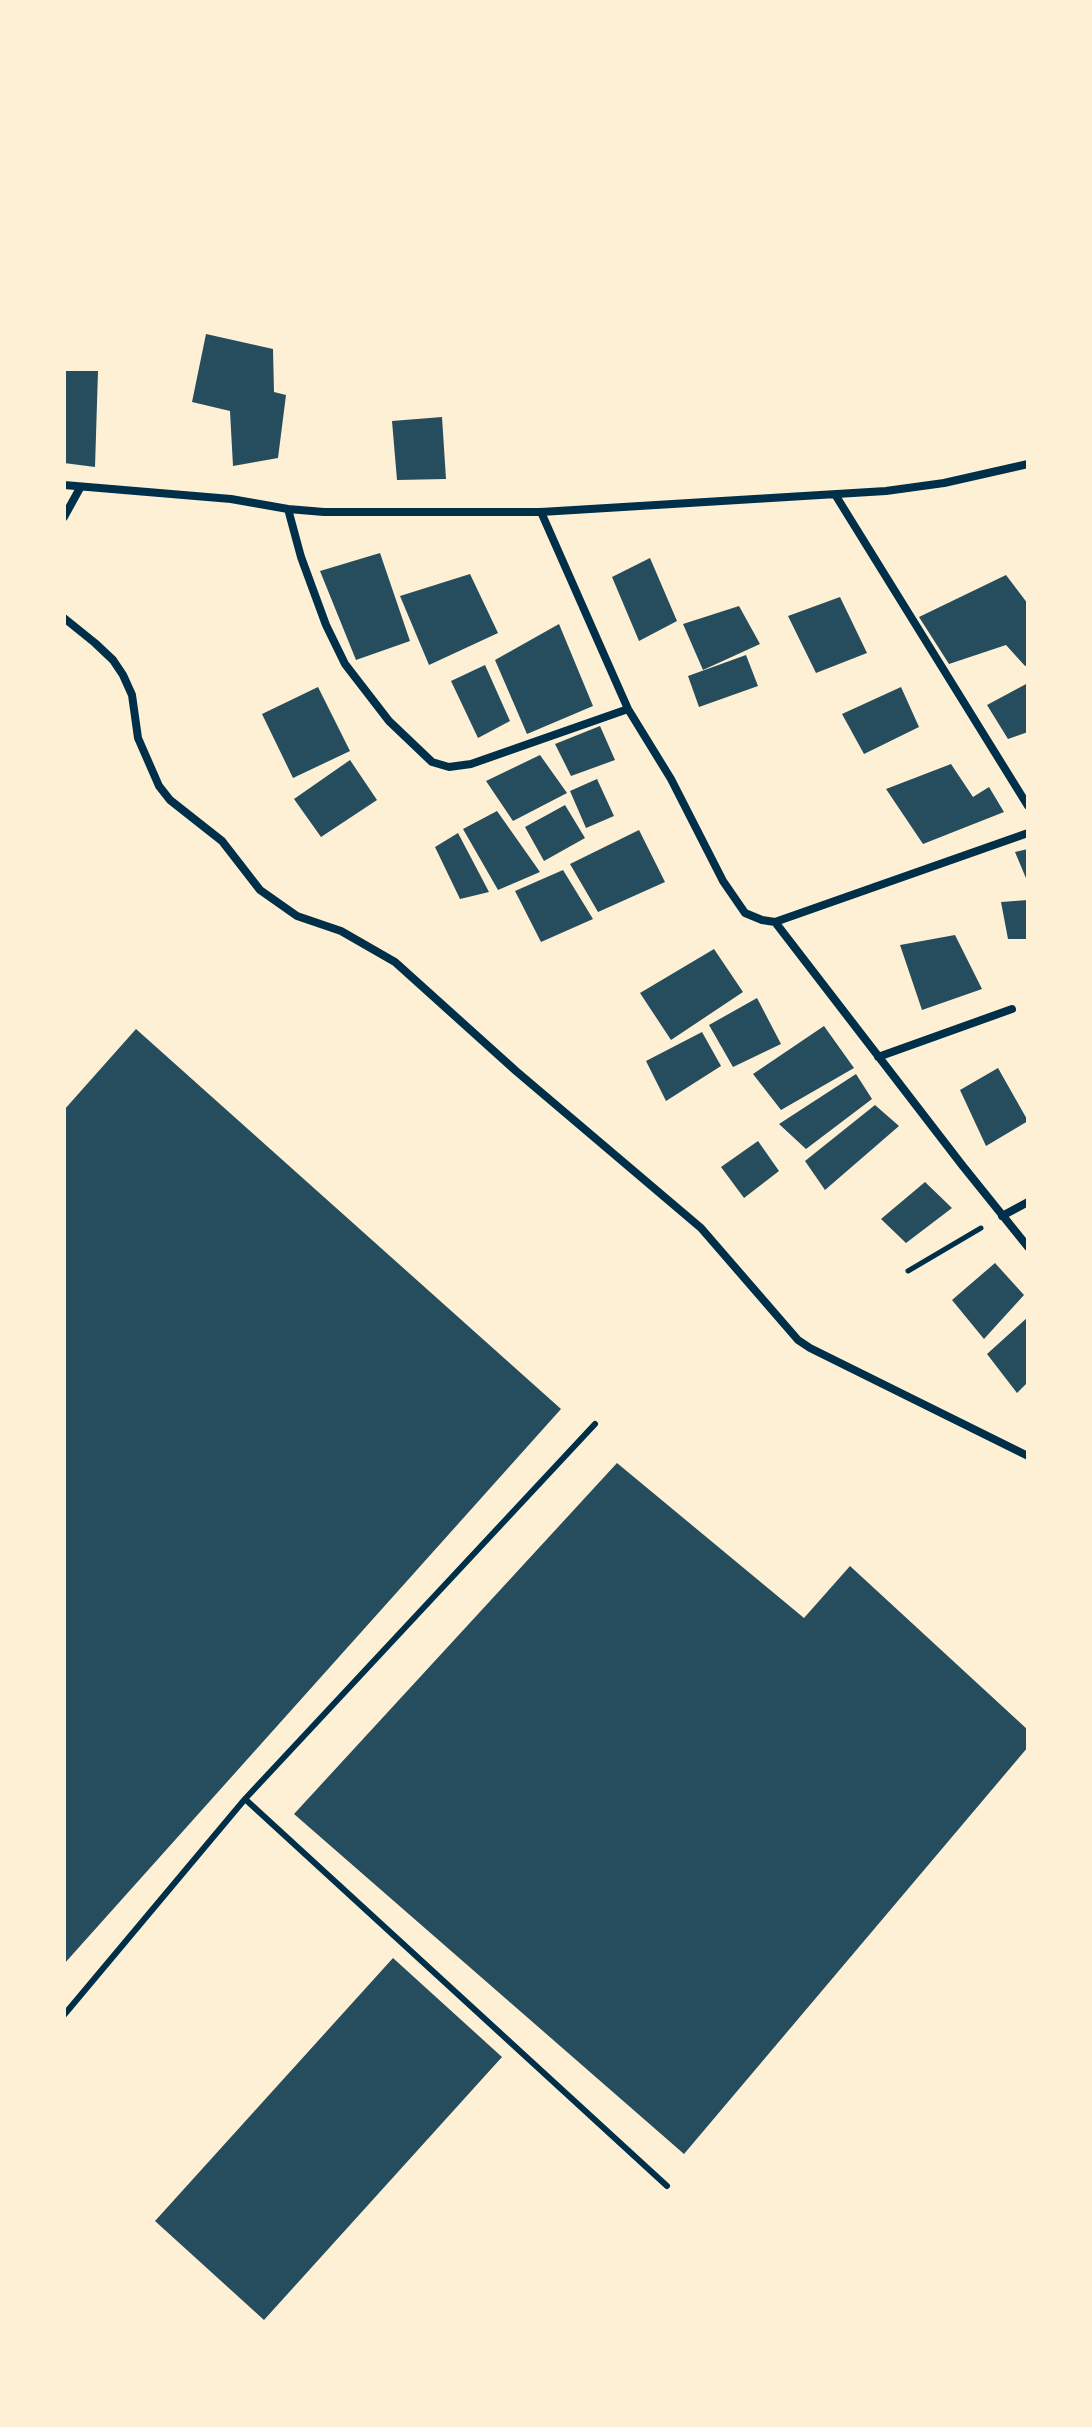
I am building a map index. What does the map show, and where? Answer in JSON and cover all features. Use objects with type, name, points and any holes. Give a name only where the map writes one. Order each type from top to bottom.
[{"type":"street","points":[[64,485],[231,499],[324,512],[541,512],[836,496],[944,483],[1028,464]]},
{"type":"street","points":[[64,517],[80,488]]},
{"type":"street","points":[[836,496],[1028,806]]},
{"type":"street","points":[[288,509],[301,557],[326,625],[345,664],[389,721],[432,762],[449,767],[471,764],[628,709]]},
{"type":"street","points":[[541,512],[628,709],[671,779],[745,913],[775,922],[1028,833]]},
{"type":"street","points":[[64,618],[113,660],[123,675],[132,695],[138,738],[159,786],[170,800],[222,841],[260,890],[297,916],[341,931],[395,962],[516,1071],[701,1228],[798,1340],[1028,1456]]},
{"type":"street","points":[[775,922],[1028,1247]]},
{"type":"street","points":[[878,1057],[1012,1009]]},
{"type":"street","points":[[1002,1216],[1028,1202]]},
{"type":"lane","points":[[64,2015],[245,1799],[595,1424]]},
{"type":"lane","points":[[245,1799],[667,2186]]},
{"type":"path","points":[[908,1271],[1002,1216]]},
{"type":"building","points":[[206,334],[273,349],[274,392],[286,395],[278,458],[233,466],[230,411],[192,402]]},
{"type":"building","points":[[64,371],[98,371],[95,467],[64,463]]},
{"type":"building","points":[[442,417],[446,479],[397,480],[392,421]]},
{"type":"building","points":[[380,553],[410,641],[356,660],[320,571]]},
{"type":"building","points":[[650,558],[677,621],[639,641],[612,577]]},
{"type":"building","points":[[470,574],[498,633],[429,665],[400,596]]},
{"type":"building","points":[[1006,575],[1028,604],[1028,665],[1025,666],[1006,645],[949,664],[919,617]]},
{"type":"building","points":[[840,597],[867,653],[816,673],[788,616]]},
{"type":"building","points":[[739,606],[760,644],[703,670],[683,624]]},
{"type":"building","points":[[559,624],[593,706],[527,734],[495,660]]},
{"type":"building","points":[[746,655],[758,686],[699,707],[688,676]]},
{"type":"building","points":[[485,665],[510,721],[478,738],[451,681]]},
{"type":"building","points":[[1028,683],[1028,732],[1008,739],[987,705]]},
{"type":"building","points":[[318,687],[350,751],[293,778],[262,714]]},
{"type":"building","points":[[901,687],[919,727],[864,754],[842,714]]},
{"type":"building","points":[[600,726],[615,760],[571,776],[555,744]]},
{"type":"building","points":[[540,755],[567,793],[513,821],[486,781]]},
{"type":"building","points":[[350,760],[377,800],[321,837],[294,799]]},
{"type":"building","points":[[951,764],[973,797],[989,787],[1004,812],[923,844],[886,789]]},
{"type":"building","points":[[597,779],[614,816],[586,828],[570,791]]},
{"type":"building","points":[[565,805],[585,838],[544,861],[525,827]]},
{"type":"building","points":[[497,811],[540,872],[498,890],[463,829]]},
{"type":"building","points":[[639,830],[665,882],[598,912],[570,864]]},
{"type":"building","points":[[458,833],[489,892],[460,899],[435,847]]},
{"type":"building","points":[[1028,849],[1028,883],[1015,852]]},
{"type":"building","points":[[563,870],[593,919],[541,942],[515,891]]},
{"type":"building","points":[[1028,900],[1028,939],[1008,939],[1001,902]]},
{"type":"building","points":[[955,935],[982,989],[922,1010],[900,945]]},
{"type":"building","points":[[714,949],[743,992],[671,1040],[640,993]]},
{"type":"building","points":[[757,998],[781,1044],[733,1067],[709,1025]]},
{"type":"building","points":[[824,1026],[854,1068],[781,1110],[753,1074]]},
{"type":"building","points":[[136,1029],[561,1409],[64,1964],[64,1110]]},
{"type":"building","points":[[702,1032],[721,1066],[666,1101],[646,1061]]},
{"type":"building","points":[[998,1068],[1028,1121],[986,1146],[960,1090]]},
{"type":"building","points":[[856,1074],[872,1099],[806,1149],[779,1124]]},
{"type":"building","points":[[875,1105],[899,1126],[825,1190],[805,1161]]},
{"type":"building","points":[[758,1141],[779,1171],[744,1198],[721,1167]]},
{"type":"building","points":[[925,1182],[952,1208],[906,1243],[881,1219]]},
{"type":"building","points":[[995,1263],[1024,1295],[984,1339],[952,1300]]},
{"type":"building","points":[[1028,1317],[1028,1382],[1017,1393],[987,1354]]},
{"type":"building","points":[[617,1463],[804,1618],[850,1566],[1028,1730],[1028,1747],[684,2154],[294,1814]]},
{"type":"building","points":[[393,1958],[502,2057],[264,2320],[155,2221]]}]
